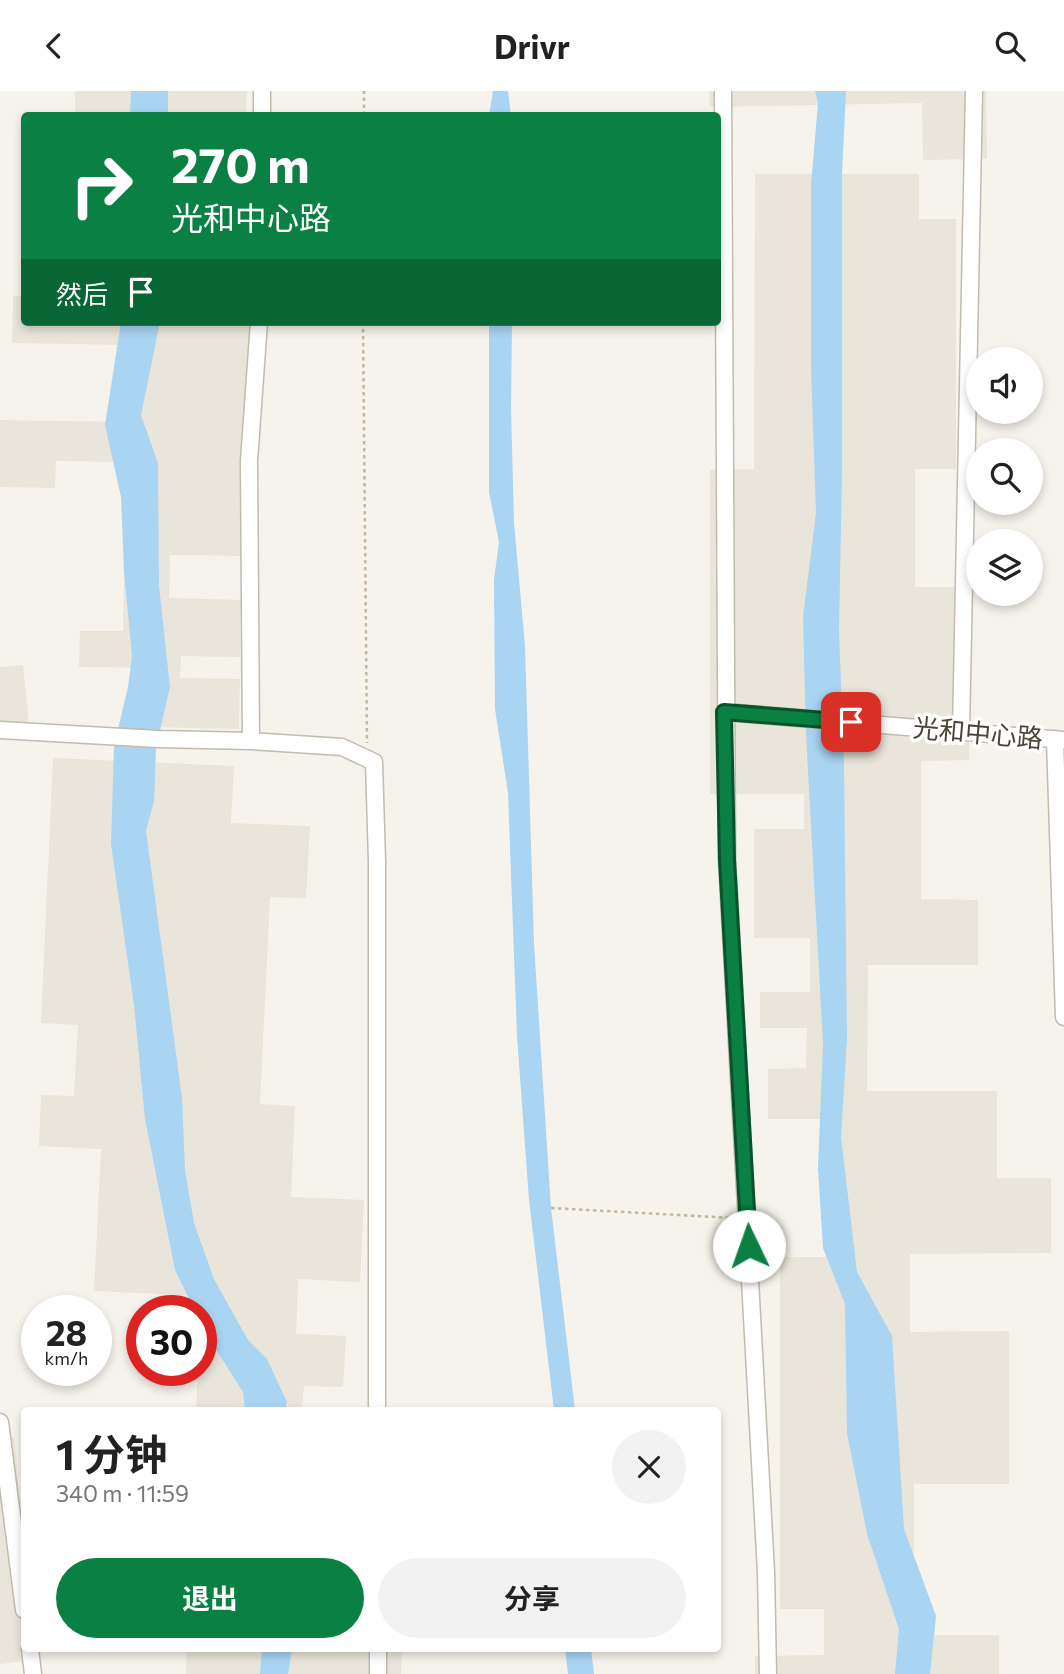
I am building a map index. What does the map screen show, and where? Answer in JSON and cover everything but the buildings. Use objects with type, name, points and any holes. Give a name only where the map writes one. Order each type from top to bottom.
[{"type":"street","points":[[262,91],[262,112]]},
{"type":"street","points":[[723,91],[724,712],[727,860],[766,1571],[768,1674]]},
{"type":"street","points":[[961,731],[974,91]]},
{"type":"street","points":[[251,741],[249,461],[259,326]]},
{"type":"street","name":"光和中心路","points":[[724,712],[1059,740]]},
{"type":"street","points":[[0,730],[342,747],[374,762],[377,1407]]},
{"type":"street","points":[[1059,740],[1064,1017]]},
{"type":"street","points":[[0,1422],[21,1586]]},
{"type":"street","points":[[30,1652],[33,1674]]},
{"type":"street","points":[[377,1652],[378,1674]]},
{"type":"path","points":[[364,91],[364,112]]},
{"type":"path","points":[[363,326],[368,757]]},
{"type":"path","points":[[551,1208],[748,1219]]},
{"type":"shaded area","points":[[75,91],[247,91],[246,112],[75,112]]},
{"type":"shaded area","points":[[709,91],[986,91],[987,159],[923,160],[922,103],[710,107]]},
{"type":"shaded area","points":[[755,174],[919,174],[919,219],[956,219],[956,469],[915,469],[915,587],[966,587],[966,606],[969,606],[969,760],[921,761],[921,899],[978,900],[978,965],[868,965],[867,1091],[997,1091],[997,1178],[1051,1178],[1051,1253],[910,1254],[910,1332],[1009,1331],[1009,1484],[914,1484],[914,1635],[999,1635],[999,1674],[755,1674],[755,1656],[824,1655],[824,1609],[780,1609],[780,1257],[834,1257],[834,1119],[768,1119],[768,1069],[806,1068],[807,1028],[760,1028],[760,992],[810,992],[810,938],[754,938],[754,829],[804,829],[804,794],[710,794],[710,470],[754,469]]},
{"type":"shaded area","points":[[13,296],[21,296],[21,326],[250,326],[245,556],[170,555],[169,598],[241,600],[240,657],[181,656],[180,678],[240,679],[239,729],[144,727],[145,668],[79,667],[80,631],[123,631],[126,462],[56,461],[55,488],[0,487],[0,420],[129,422],[131,345],[12,343]]},
{"type":"shaded area","points":[[23,665],[29,724],[0,727],[0,667]]},
{"type":"shaded area","points":[[53,758],[234,766],[231,823],[310,826],[306,898],[270,897],[260,1104],[295,1106],[291,1197],[364,1200],[360,1282],[298,1279],[296,1334],[346,1336],[343,1387],[304,1386],[302,1407],[196,1407],[197,1386],[217,1386],[217,1295],[94,1291],[101,1149],[39,1146],[41,1095],[74,1096],[78,1025],[41,1023]]},
{"type":"shaded area","points":[[14,1437],[21,1510],[21,1652],[27,1652],[36,1660],[0,1664],[0,1438]]},
{"type":"shaded area","points":[[187,1652],[402,1652],[401,1674],[186,1674]]},
{"type":"water","points":[[131,91],[168,91],[168,112],[130,112]]},
{"type":"water","points":[[493,91],[508,91],[511,112],[490,112]]},
{"type":"water","points":[[815,91],[846,91],[842,173],[839,631],[844,765],[847,1039],[841,1137],[857,1272],[892,1336],[904,1529],[936,1616],[930,1674],[895,1674],[899,1629],[867,1534],[847,1433],[845,1304],[823,1248],[818,1168],[823,1044],[806,734],[803,617],[816,513],[811,368],[811,185],[818,103]]},
{"type":"water","points":[[120,326],[159,326],[141,415],[158,463],[159,586],[170,687],[156,748],[154,801],[146,831],[182,1098],[185,1170],[194,1223],[214,1279],[248,1340],[267,1359],[287,1402],[286,1407],[245,1407],[243,1392],[217,1351],[217,1295],[187,1295],[175,1270],[145,1119],[134,1005],[111,844],[114,746],[128,687],[132,656],[124,571],[121,497],[105,425]]},
{"type":"water","points":[[489,326],[512,326],[514,523],[525,646],[534,944],[551,1208],[575,1407],[554,1407],[529,1200],[517,1036],[508,793],[495,709],[494,580],[499,542],[489,492]]},
{"type":"water","points":[[262,1652],[292,1652],[288,1674],[260,1674]]},
{"type":"water","points":[[565,1652],[591,1652],[594,1674],[568,1674]]},
{"type":"route","points":[[749,1246],[727,860],[724,712],[851,722]]}]
